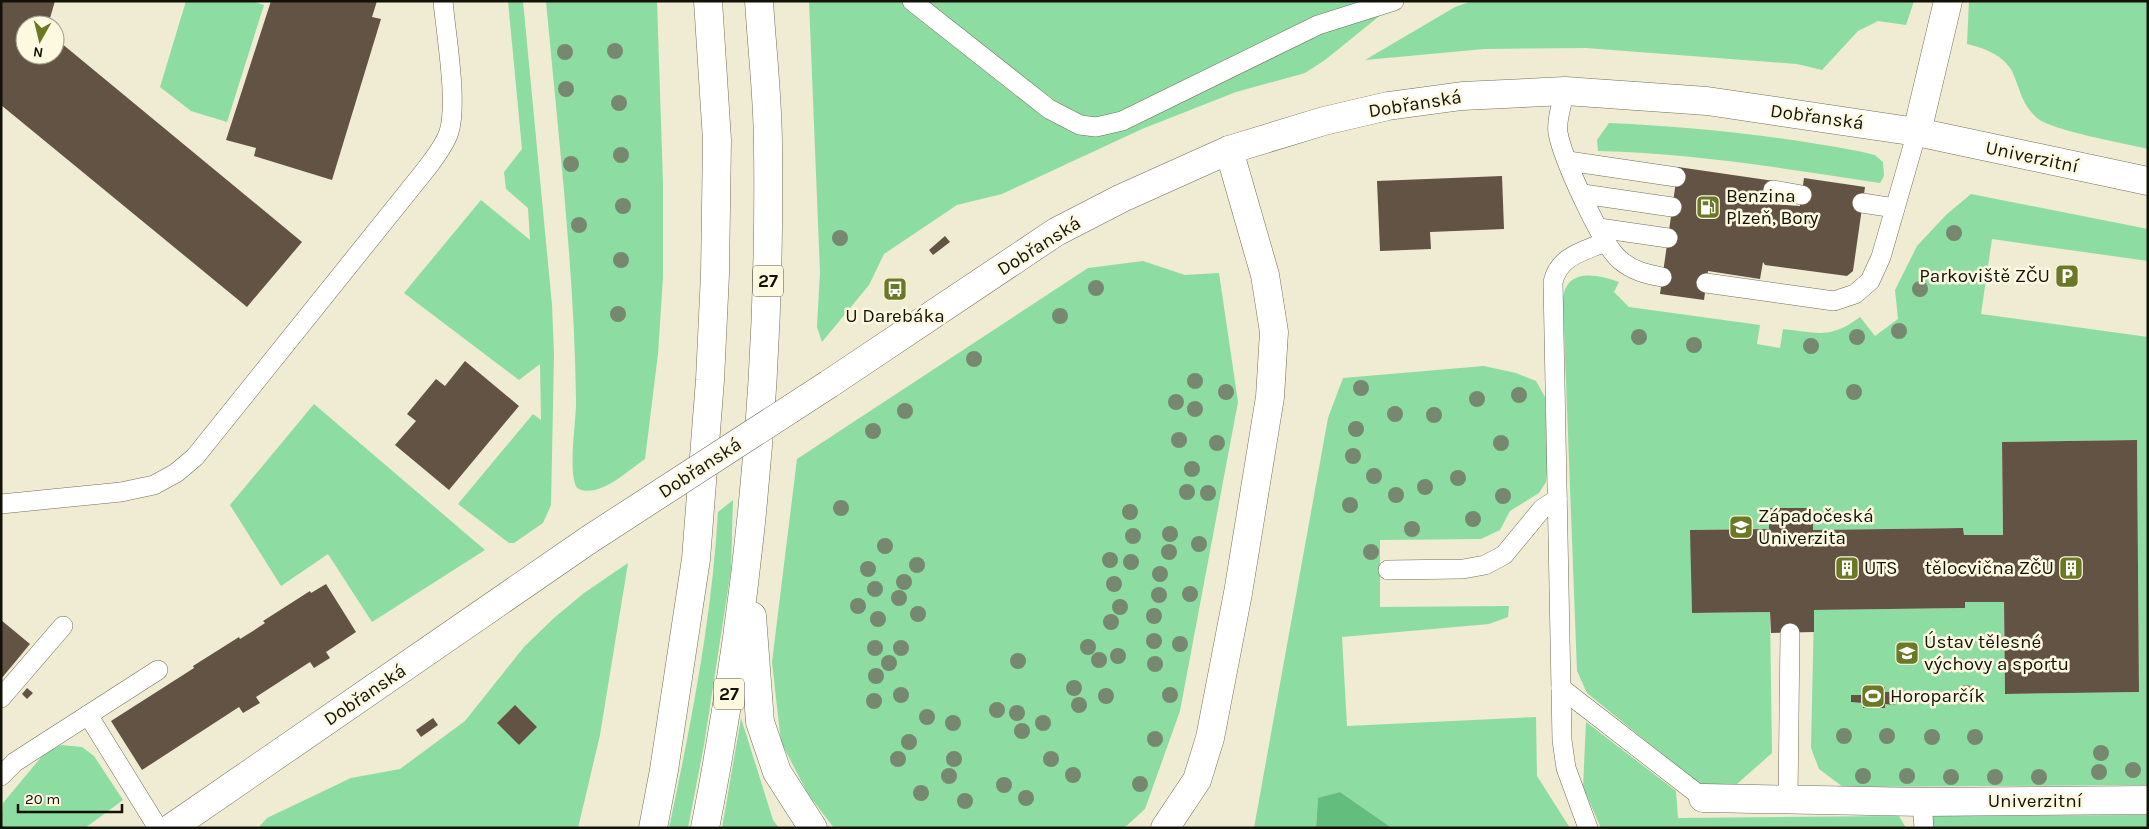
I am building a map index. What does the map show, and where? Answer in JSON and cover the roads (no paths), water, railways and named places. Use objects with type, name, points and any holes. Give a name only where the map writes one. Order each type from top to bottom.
[{"type":"main road","points":[[653,828],[664,770],[696,559],[710,380],[715,274],[717,140],[708,1]]},
{"type":"main road","name":"27","points":[[705,828],[724,728],[748,560],[764,373],[768,270],[768,144],[759,1]]},
{"type":"main road","points":[[1917,132],[1948,1]]},
{"type":"main road","name":"Dobřanská","points":[[171,828],[590,539],[829,384],[1056,232],[1122,198],[1229,150],[1324,121],[1388,106],[1462,96],[1564,91],[1707,101],[1917,132]]},
{"type":"main road","name":"Univerzitní","points":[[1917,132],[2148,181]]},
{"type":"main road","points":[[1165,828],[1198,780],[1210,738],[1238,593],[1270,397],[1274,332],[1265,275],[1229,150]]},
{"type":"main road","points":[[748,560],[760,722],[778,772],[813,828]]},
{"type":"main road","points":[[640,828],[664,770]]},
{"type":"main road","name":"Univerzitní","points":[[1703,798],[1788,799],[1923,815],[2148,800]]},
{"type":"lane","points":[[1,504],[121,492],[154,485],[176,473],[195,458],[427,168],[449,134],[452,119],[452,97],[443,1]]},
{"type":"lane","points":[[912,1],[1049,109],[1080,125],[1096,127],[1122,121],[1318,25],[1394,1]]},
{"type":"lane","points":[[1564,91],[1557,131],[1568,161],[1602,235],[1620,260],[1642,274],[1662,277]]},
{"type":"lane","points":[[1706,283],[1741,282],[1834,301],[1855,294],[1870,281],[1881,257],[1917,132]]},
{"type":"lane","points":[[1568,161],[1676,177]]},
{"type":"lane","points":[[1773,190],[1802,195]]},
{"type":"lane","points":[[1583,194],[1672,208]]},
{"type":"lane","points":[[1862,203],[1895,208]]},
{"type":"lane","points":[[1588,828],[1566,768],[1562,740],[1553,282],[1556,268],[1602,235],[1668,238]]},
{"type":"lane","points":[[1388,570],[1463,569],[1486,565],[1504,555],[1542,509],[1557,499]]},
{"type":"lane","points":[[1,698],[63,626]]},
{"type":"lane","points":[[1788,799],[1790,633]]},
{"type":"lane","points":[[1,776],[8,764],[158,670]]},
{"type":"lane","points":[[1561,688],[1703,798]]},
{"type":"lane","points":[[88,715],[158,828]]},
{"type":"place","name":"Benzina Plzeň, Bory","points":[[1708,207]]},
{"type":"place","name":"Parkoviště ZČU","points":[[2067,276]]},
{"type":"place","name":"U Darebáka","points":[[895,289]]},
{"type":"place","name":"Západočeská Univerzita","points":[[1741,527]]},
{"type":"place","name":"UTS","points":[[1847,568]]},
{"type":"place","name":"tělocvična ZČU","points":[[2071,568]]},
{"type":"place","name":"Ústav tělesné výchovy a sportu","points":[[1907,653]]},
{"type":"place","name":"Horoparčík","points":[[1873,696]]}]
